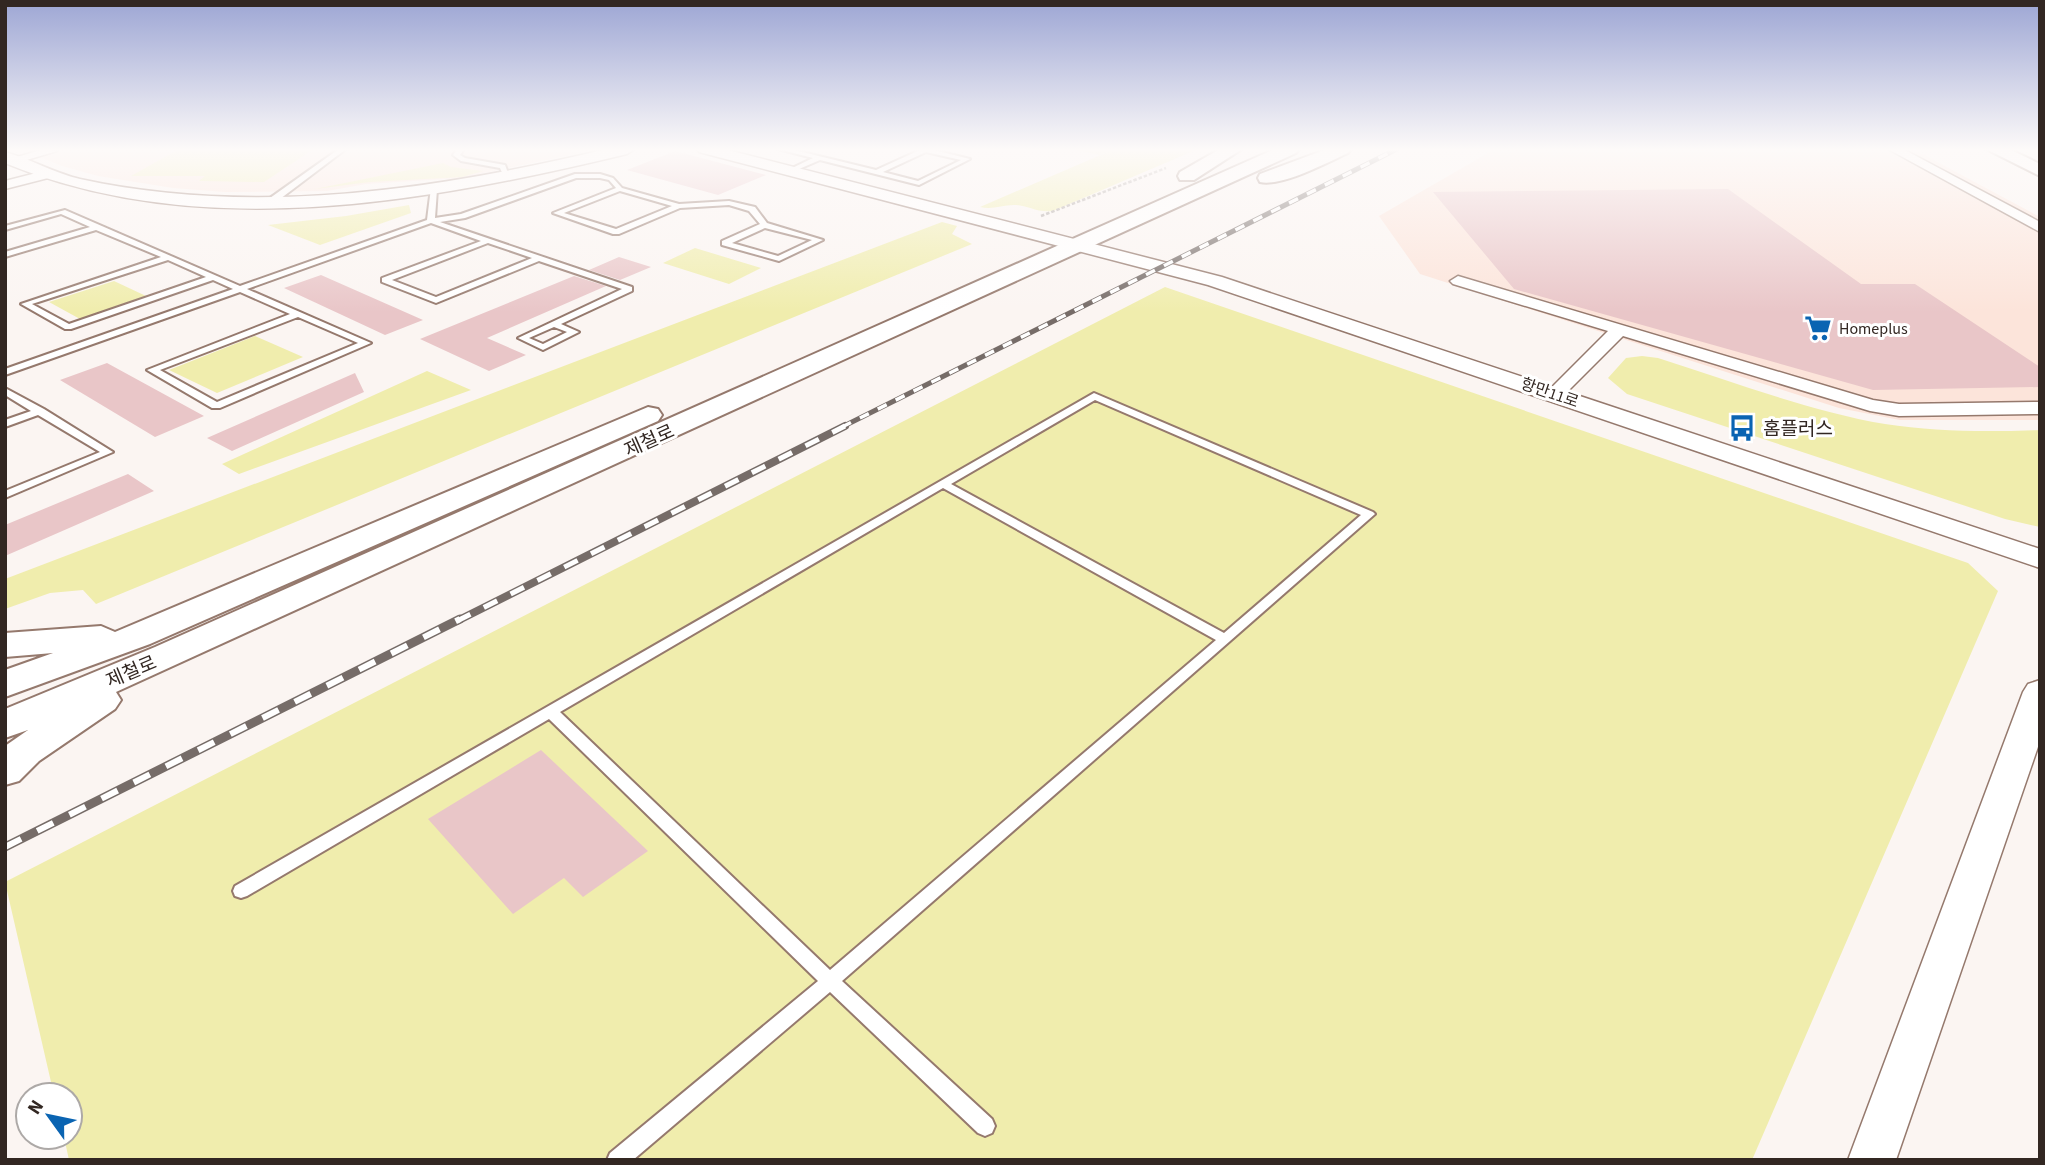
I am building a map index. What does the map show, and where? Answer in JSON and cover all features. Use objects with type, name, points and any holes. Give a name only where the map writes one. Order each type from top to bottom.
[{"type":"main road","name":"제철로","points":[[1070,242],[1139,203]]},
{"type":"main road","name":"제철로","points":[[5,724],[153,646],[1070,242],[1174,203]]},
{"type":"main road","points":[[1160,210],[1182,203]]},
{"type":"main road","points":[[5,645],[153,646]]},
{"type":"main road","name":"제철로","points":[[5,684],[153,646]]},
{"type":"main road","points":[[5,770],[153,646]]},
{"type":"street","name":"항만11로","points":[[918,203],[1215,281],[2040,559]]},
{"type":"street","points":[[1994,203],[2040,228]]},
{"type":"street","points":[[1458,281],[1870,405],[1899,410],[2040,408]]},
{"type":"street","points":[[1555,394],[1618,331]]},
{"type":"street","points":[[1872,1160],[2040,692]]},
{"type":"lane","points":[[431,221],[432,203]]},
{"type":"lane","points":[[5,372],[431,221],[462,216],[498,203]]},
{"type":"lane","points":[[582,203],[557,213],[616,232],[679,206],[723,203]]},
{"type":"lane","points":[[670,203],[679,206]]},
{"type":"lane","points":[[730,203],[752,209],[764,225],[819,240],[779,259],[725,243],[764,225]]},
{"type":"lane","points":[[5,228],[62,212],[366,343],[216,406],[152,370],[297,314]]},
{"type":"lane","points":[[431,221],[629,289],[522,338],[543,347],[575,332],[554,324]]},
{"type":"lane","points":[[5,255],[97,227]]},
{"type":"lane","points":[[487,240],[385,280],[436,300],[539,258]]},
{"type":"lane","points":[[167,258],[25,304],[68,327],[211,278]]},
{"type":"lane","points":[[5,391],[108,452],[5,495]]},
{"type":"lane","points":[[242,891],[1094,396],[1369,514],[830,981],[617,1160]]},
{"type":"lane","points":[[5,424],[40,411]]},
{"type":"lane","points":[[943,484],[1223,638]]},
{"type":"lane","points":[[550,711],[985,1126]]},
{"type":"path","points":[[995,223],[1038,217],[1079,203]]},
{"type":"shaded area","points":[[988,203],[1071,203],[1053,211],[1014,205],[980,207]]},
{"type":"shaded area","points":[[1401,203],[2015,203],[2040,217],[2040,420],[1900,420],[1839,408],[1420,274],[1379,216]]},
{"type":"shaded area","points":[[409,205],[411,213],[320,245],[268,225],[346,216]]},
{"type":"shaded area","points":[[942,222],[957,226],[952,234],[972,244],[96,604],[83,590],[50,593],[5,609],[5,579]]},
{"type":"shaded area","points":[[695,248],[761,268],[729,284],[663,263]]},
{"type":"shaded area","points":[[114,281],[146,296],[80,319],[49,302]]},
{"type":"shaded area","points":[[1165,287],[1968,563],[1998,591],[1752,1160],[69,1160],[67,1151],[84,1151],[84,1081],[51,1081],[5,882]]},
{"type":"shaded area","points":[[255,336],[303,357],[217,393],[169,370]]},
{"type":"shaded area","points":[[1626,358],[1658,358],[1799,403],[1885,424],[1962,431],[2040,430],[2040,527],[2005,519],[1627,394],[1608,378]]},
{"type":"shaded area","points":[[427,371],[471,390],[239,474],[222,464]]},
{"type":"building","name":"Homeplus","points":[[1442,203],[1748,203],[1861,284],[1915,284],[2040,367],[2040,387],[1873,390],[1514,289]]},
{"type":"building","points":[[619,257],[651,267],[620,280],[589,270]]},
{"type":"building","points":[[321,275],[423,320],[385,335],[284,288]]},
{"type":"building","points":[[574,276],[606,286],[487,338],[526,355],[489,371],[420,339]]},
{"type":"building","points":[[107,363],[204,416],[155,437],[60,380]]},
{"type":"building","points":[[355,373],[364,392],[232,451],[207,438]]},
{"type":"building","points":[[128,474],[154,491],[5,556],[5,525]]},
{"type":"building","points":[[541,750],[648,851],[583,897],[564,878],[513,914],[428,819]]},
{"type":"railway","points":[[842,427],[1288,203]]},
{"type":"railway","points":[[457,621],[845,426]]},
{"type":"railway","points":[[5,847],[460,619]]},
{"type":"place","name":"Homeplus","points":[[1818,328]]},
{"type":"place","name":"홈플러스","points":[[1742,428]]}]
